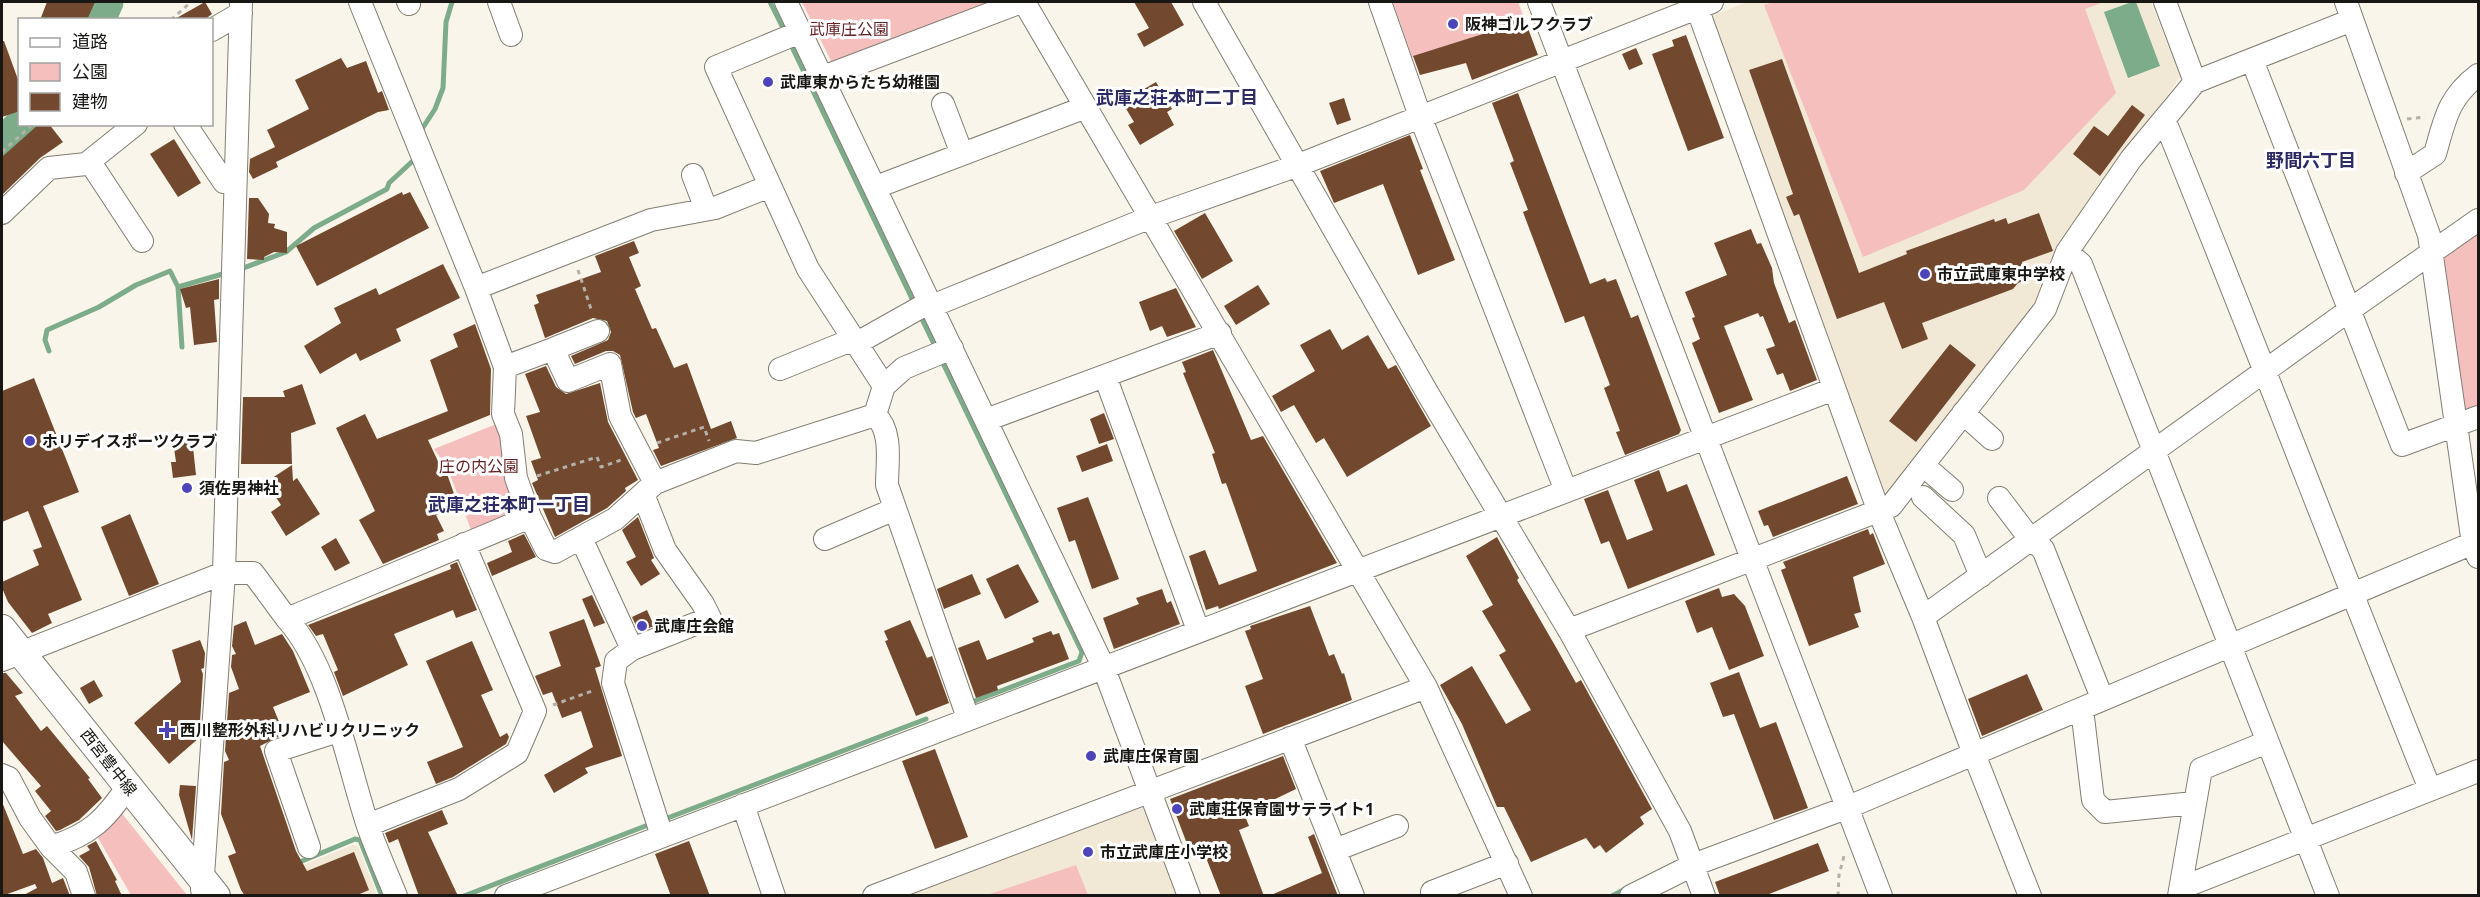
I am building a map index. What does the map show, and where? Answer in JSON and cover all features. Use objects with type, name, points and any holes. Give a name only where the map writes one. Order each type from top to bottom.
[{"type":"main road","name":"西宮豊中線","points":[[2,628],[11,656],[128,786],[207,890]]},
{"type":"street","points":[[360,2],[476,288],[505,367],[503,414],[512,434],[518,482],[530,517],[546,549],[555,552],[615,519],[649,488],[716,459],[736,452],[756,453],[875,415]]},
{"type":"street","points":[[499,2],[511,35]]},
{"type":"street","points":[[786,2],[876,187],[943,352],[986,420],[1103,666],[1189,896]]},
{"type":"street","points":[[823,77],[1023,2],[1220,333],[1426,687],[1521,896]]},
{"type":"street","points":[[1203,2],[1296,166],[1569,630],[1680,831],[1704,896]]},
{"type":"street","points":[[1380,2],[1420,116],[1566,491]]},
{"type":"street","points":[[1539,2],[1881,896]]},
{"type":"street","points":[[2165,2],[2195,82]]},
{"type":"street","points":[[780,369],[844,344],[857,344],[924,307],[1151,217],[1296,166],[1562,62],[1702,4],[1834,389],[1879,512],[1923,617],[2030,896]]},
{"type":"street","points":[[213,29],[241,7]]},
{"type":"street","points":[[207,890],[225,573],[241,7]]},
{"type":"street","points":[[1569,630],[1891,506],[2045,309],[2067,252],[2131,159],[2195,82],[2252,60],[2349,11],[2429,235],[2456,426],[2477,547],[2352,594],[1846,808],[1693,865],[1631,896]]},
{"type":"street","points":[[800,32],[716,67],[807,269],[884,386]]},
{"type":"street","points":[[2252,60],[2403,445],[2478,417]]},
{"type":"street","points":[[2406,173],[2435,154],[2449,108],[2461,89],[2478,75]]},
{"type":"street","points":[[943,104],[962,154]]},
{"type":"street","points":[[876,187],[1086,107]]},
{"type":"street","points":[[2164,119],[2267,371],[2352,594],[2430,789]]},
{"type":"street","points":[[2,213],[49,168],[86,164],[134,126]]},
{"type":"street","points":[[186,126],[224,182],[235,181]]},
{"type":"street","points":[[90,162],[142,241]]},
{"type":"street","points":[[693,175],[706,209]]},
{"type":"street","points":[[476,288],[651,220],[706,209],[770,186]]},
{"type":"street","points":[[1923,617],[2478,220]]},
{"type":"street","points":[[2067,252],[2081,264],[2328,896]]},
{"type":"street","points":[[505,367],[598,331]]},
{"type":"street","points":[[986,420],[1220,333]]},
{"type":"street","points":[[553,349],[568,381],[610,364],[620,416],[639,451],[665,550],[704,604],[710,618],[632,649],[616,661],[613,683],[662,836]]},
{"type":"street","points":[[875,415],[884,386],[904,368],[943,352]]},
{"type":"street","points":[[1105,376],[1198,630]]},
{"type":"street","points":[[506,896],[1500,514],[1834,389]]},
{"type":"street","points":[[1963,413],[1992,439]]},
{"type":"street","points":[[875,415],[882,422],[888,446],[887,485],[968,718]]},
{"type":"street","points":[[1923,465],[1952,490]]},
{"type":"street","points":[[1923,496],[1964,534],[1981,576]]},
{"type":"street","points":[[1999,498],[2031,540],[2043,549],[2102,698]]},
{"type":"street","points":[[825,539],[895,508]]},
{"type":"street","points":[[287,619],[530,517]]},
{"type":"street","points":[[581,538],[632,649]]},
{"type":"street","points":[[368,825],[459,789],[517,753],[535,711],[464,544]]},
{"type":"street","points":[[11,656],[225,573],[253,573],[299,633],[326,691],[368,825],[396,896]]},
{"type":"street","points":[[874,896],[1148,790],[1426,687]]},
{"type":"street","points":[[2082,709],[2093,800],[2105,812],[2194,803]]},
{"type":"street","points":[[309,848],[276,751],[338,731]]},
{"type":"street","points":[[1290,738],[1353,896]]},
{"type":"street","points":[[2180,892],[2201,769],[2267,742]]},
{"type":"street","points":[[2180,892],[2478,771]]},
{"type":"street","points":[[2,775],[9,778],[30,818],[51,847],[76,872],[84,896]]},
{"type":"street","points":[[51,847],[92,829],[113,808],[128,786]]},
{"type":"street","points":[[743,805],[774,896]]},
{"type":"street","points":[[1335,850],[1397,826]]},
{"type":"street","points":[[1432,892],[1507,863]]},
{"type":"path","points":[[173,18],[191,2]]},
{"type":"path","points":[[2,152],[31,126]]},
{"type":"path","points":[[572,251],[598,331]]},
{"type":"path","points":[[518,482],[597,457],[601,467],[704,427],[716,459]]},
{"type":"path","points":[[535,711],[613,683]]},
{"type":"path","points":[[1838,896],[1839,875],[1846,848]]},
{"type":"shaded area","name":"市立武庫東中学校","points":[[1747,2],[2151,2],[2180,77],[2063,242],[2043,305],[1890,497],[1877,494],[1708,17]]},
{"type":"shaded area","points":[[2136,2],[2160,66],[2128,78],[2104,12]]},
{"type":"shaded area","name":"市立武庫庄小学校","points":[[1137,805],[1146,809],[1182,896],[895,896]]},
{"type":"shaded area","points":[[353,845],[358,846],[377,895],[266,895],[261,882]]},
{"type":"green space","name":"武庫庄公園","points":[[802,2],[1003,2],[837,64],[831,61]]},
{"type":"green space","name":"阪神ゴルフクラブ","points":[[1393,2],[1518,2],[1523,15],[1489,32],[1412,57]]},
{"type":"green space","points":[[1773,2],[2104,2],[2085,9],[2116,93],[2024,190],[1863,257],[1764,5]]},
{"type":"green space","points":[[2478,228],[2478,410],[2471,413],[2461,408],[2442,258]]},
{"type":"green space","name":"庄の内公園","points":[[499,423],[519,513],[473,535],[447,467],[434,449]]},
{"type":"green space","points":[[120,811],[187,895],[131,895],[98,838]]},
{"type":"green space","points":[[1076,865],[1088,895],[987,895]]},
{"type":"building","points":[[47,2],[95,2],[88,18],[41,18]]},
{"type":"building","points":[[205,2],[212,14],[207,18],[177,18]]},
{"type":"building","points":[[1134,2],[1171,2],[1184,25],[1144,47],[1137,34],[1149,28]]},
{"type":"building","points":[[1523,15],[1538,55],[1472,80],[1466,63],[1420,75],[1413,56],[1489,32]]},
{"type":"building","points":[[1686,35],[1724,138],[1688,151],[1652,54],[1674,46],[1672,40]]},
{"type":"building","points":[[2,41],[4,41],[18,80],[18,112],[2,117]]},
{"type":"building","points":[[1636,48],[1643,64],[1629,70],[1622,54]]},
{"type":"building","points":[[341,58],[347,68],[366,61],[378,93],[382,91],[389,110],[378,112],[276,162],[278,167],[253,179],[249,172],[250,159],[275,147],[267,130],[309,109],[295,80]]},
{"type":"building","points":[[1782,59],[1859,273],[1907,254],[1906,251],[1994,219],[1995,222],[2006,218],[2008,224],[2039,213],[2053,251],[2022,262],[2028,279],[2018,283],[2013,289],[1922,323],[1928,339],[1902,349],[1884,302],[1837,319],[1799,214],[1794,216],[1786,197],[1793,194],[1749,70]]},
{"type":"building","points":[[1156,82],[1172,109],[1167,112],[1174,125],[1140,145],[1128,125],[1134,122],[1122,102]]},
{"type":"building","points":[[1518,93],[1590,284],[1605,278],[1607,282],[1616,279],[1631,318],[1638,315],[1681,430],[1679,434],[1625,455],[1616,432],[1620,431],[1604,388],[1610,385],[1584,316],[1565,323],[1523,212],[1528,210],[1510,163],[1514,161],[1492,103]]},
{"type":"building","points":[[1344,98],[1351,120],[1337,125],[1329,103]]},
{"type":"building","points":[[2132,105],[2145,115],[2100,176],[2073,154],[2094,126],[2108,136]]},
{"type":"building","points":[[37,126],[51,126],[63,142],[40,158],[2,195],[2,157]]},
{"type":"building","points":[[1410,135],[1423,169],[1420,170],[1455,260],[1418,275],[1383,184],[1334,203],[1320,171]]},
{"type":"building","points":[[174,139],[201,183],[178,197],[150,154]]},
{"type":"building","points":[[402,192],[403,195],[410,192],[429,228],[317,286],[296,246]]},
{"type":"building","points":[[249,198],[258,198],[269,214],[268,223],[275,224],[274,228],[287,232],[287,253],[274,252],[264,257],[264,260],[247,259]]},
{"type":"building","points":[[1205,213],[1233,261],[1202,279],[1174,231]]},
{"type":"building","points":[[1751,229],[1757,244],[1761,243],[1772,268],[1774,283],[1789,323],[1795,320],[1817,380],[1790,391],[1783,373],[1777,375],[1766,349],[1775,346],[1763,316],[1760,317],[1758,313],[1724,326],[1753,400],[1719,413],[1692,343],[1700,339],[1692,318],[1695,317],[1685,292],[1727,275],[1714,243]]},
{"type":"building","points":[[634,241],[639,253],[629,257],[641,286],[635,289],[652,329],[656,328],[674,368],[687,363],[711,429],[731,421],[737,438],[661,466],[653,450],[659,448],[646,414],[636,418],[633,412],[620,355],[613,351],[606,351],[575,364],[571,356],[608,340],[611,332],[607,321],[593,318],[545,338],[534,305],[539,303],[536,295],[601,272],[595,256]]},
{"type":"building","points":[[443,264],[460,298],[396,329],[401,341],[360,361],[356,353],[320,374],[304,346],[341,323],[334,308],[376,288],[379,295]]},
{"type":"building","points":[[219,279],[219,299],[214,300],[217,342],[194,345],[190,307],[186,308],[180,289]]},
{"type":"building","points":[[1258,285],[1270,304],[1236,325],[1224,306]]},
{"type":"building","points":[[1176,288],[1196,327],[1167,337],[1162,326],[1150,331],[1139,302]]},
{"type":"building","points":[[475,324],[491,369],[490,415],[428,440],[443,472],[446,471],[458,505],[436,515],[444,531],[437,534],[439,540],[383,564],[359,520],[375,511],[336,428],[365,414],[377,439],[448,411],[430,360],[458,347],[453,334]]},
{"type":"building","points":[[1330,329],[1342,350],[1368,335],[1388,369],[1396,365],[1431,426],[1347,477],[1324,438],[1316,443],[1294,405],[1281,412],[1272,396],[1315,371],[1300,345]]},
{"type":"building","points":[[1950,344],[1976,365],[1916,442],[1889,421]]},
{"type":"building","points":[[1213,350],[1251,440],[1263,436],[1337,563],[1219,609],[1218,606],[1206,610],[1189,556],[1205,550],[1219,585],[1257,571],[1226,483],[1222,484],[1212,454],[1215,453],[1183,373],[1186,372],[1182,362]]},
{"type":"building","points":[[546,366],[556,387],[566,394],[600,383],[608,422],[638,480],[625,488],[626,491],[607,508],[555,537],[532,483],[538,480],[531,461],[541,458],[526,416],[540,412],[525,374]]},
{"type":"building","name":"ホリデイスポーツクラブ","points":[[34,378],[79,492],[43,506],[82,600],[48,614],[52,623],[32,633],[8,602],[2,588],[2,582],[39,565],[33,550],[42,547],[28,511],[2,522],[2,391]]},
{"type":"building","points":[[302,384],[316,424],[291,433],[292,464],[241,464],[243,397],[285,397],[283,391]]},
{"type":"building","points":[[1104,413],[1114,439],[1099,444],[1090,419]]},
{"type":"building","points":[[192,438],[196,475],[173,478],[171,462],[176,462],[173,441]]},
{"type":"building","points":[[1107,444],[1113,461],[1082,472],[1076,456]]},
{"type":"building","points":[[292,465],[293,481],[297,478],[320,514],[286,536],[271,512],[281,505],[266,482]]},
{"type":"building","points":[[1659,470],[1667,492],[1687,484],[1715,555],[1628,589],[1609,541],[1601,544],[1584,499],[1608,490],[1627,540],[1653,530],[1634,480]]},
{"type":"building","points":[[1847,476],[1858,504],[1773,537],[1768,525],[1764,526],[1758,511]]},
{"type":"building","points":[[1088,497],[1119,579],[1092,589],[1075,540],[1069,542],[1057,508]]},
{"type":"building","points":[[130,514],[159,584],[129,596],[101,527]]},
{"type":"building","points":[[638,517],[654,558],[651,560],[660,574],[641,586],[626,562],[636,557],[622,530]]},
{"type":"building","points":[[1868,529],[1870,535],[1873,533],[1885,564],[1853,577],[1861,612],[1854,614],[1859,627],[1809,646],[1781,570],[1786,568],[1783,562]]},
{"type":"building","points":[[524,534],[536,557],[492,576],[487,563],[512,552],[508,541]]},
{"type":"building","points":[[1497,537],[1519,578],[1517,580],[1576,683],[1581,680],[1652,809],[1640,817],[1644,824],[1606,853],[1600,845],[1594,849],[1586,838],[1531,862],[1504,807],[1497,807],[1462,724],[1440,685],[1472,666],[1506,724],[1531,710],[1499,655],[1506,651],[1482,611],[1493,605],[1466,556]]},
{"type":"building","points":[[336,538],[350,563],[335,571],[321,547]]},
{"type":"building","points":[[457,562],[477,610],[456,618],[453,610],[394,634],[408,665],[343,696],[334,672],[338,670],[323,634],[316,636],[308,625],[451,569],[450,565]]},
{"type":"building","points":[[1018,564],[1039,602],[1005,619],[986,579]]},
{"type":"building","points":[[972,574],[981,594],[944,609],[937,589]]},
{"type":"building","points":[[1719,588],[1722,597],[1734,594],[1745,606],[1764,656],[1729,670],[1712,627],[1697,633],[1685,601]]},
{"type":"building","points":[[1162,589],[1167,603],[1171,601],[1180,624],[1114,649],[1103,618],[1139,604],[1136,598]]},
{"type":"building","points":[[592,595],[605,623],[594,627],[582,599]]},
{"type":"building","points":[[1310,606],[1329,656],[1334,654],[1342,674],[1344,673],[1352,700],[1263,734],[1245,686],[1263,679],[1245,631],[1251,629],[1250,626]]},
{"type":"building","points":[[647,610],[654,626],[639,632],[632,617]]},
{"type":"building","points":[[584,619],[601,666],[595,668],[622,756],[585,768],[588,773],[554,793],[544,775],[593,747],[581,711],[562,718],[552,692],[543,695],[535,676],[561,666],[549,632]]},
{"type":"building","points":[[910,620],[927,658],[932,656],[949,703],[916,716],[885,641],[888,640],[884,631]]},
{"type":"building","points":[[246,621],[255,645],[282,634],[293,651],[310,692],[273,707],[284,734],[260,746],[296,851],[307,871],[354,852],[369,890],[355,896],[245,896],[241,890],[228,856],[236,853],[221,814],[224,762],[229,760],[225,751],[229,693],[239,689],[231,667],[232,655],[236,654],[232,646],[234,626]]},
{"type":"building","points":[[1051,631],[1053,635],[1059,633],[1069,659],[997,686],[998,690],[976,698],[958,648],[979,640],[987,660],[1034,642],[1032,638]]},
{"type":"building","points":[[200,640],[205,653],[204,668],[201,669],[203,674],[199,738],[169,764],[134,723],[181,682],[172,650]]},
{"type":"building","points":[[472,641],[493,690],[481,695],[500,737],[507,733],[509,737],[506,744],[453,777],[436,784],[427,762],[463,747],[426,661]]},
{"type":"building","points":[[1739,672],[1760,728],[1776,722],[1808,808],[1774,820],[1734,714],[1723,717],[1710,683]]},
{"type":"building","points":[[2,673],[6,673],[23,693],[15,696],[41,731],[47,726],[90,778],[88,779],[102,798],[79,820],[60,830],[56,831],[45,816],[51,811],[35,791],[41,786],[2,741]]},
{"type":"building","points":[[2027,674],[2043,710],[1982,736],[1968,699]]},
{"type":"building","points":[[94,680],[103,696],[89,704],[80,688]]},
{"type":"building","points":[[935,749],[968,837],[935,849],[902,761]]},
{"type":"building","points":[[1283,756],[1296,789],[1244,814],[1249,826],[1239,830],[1264,896],[1221,896],[1203,850],[1199,852],[1196,846],[1189,849],[1170,799]]},
{"type":"building","points":[[180,785],[196,786],[192,840],[179,795]]},
{"type":"building","points":[[2,802],[23,854],[36,849],[43,858],[52,883],[63,878],[70,896],[22,896],[37,888],[35,884],[2,896]]},
{"type":"building","points":[[442,810],[448,824],[428,832],[458,896],[419,896],[398,839],[389,843],[385,833]]},
{"type":"building","points":[[1314,834],[1338,896],[1269,896],[1322,873],[1308,837]]},
{"type":"building","points":[[96,841],[117,880],[115,881],[122,896],[97,896],[89,867],[79,856],[90,850],[87,846]]},
{"type":"building","points":[[689,841],[710,896],[671,896],[655,854]]},
{"type":"building","points":[[1818,843],[1829,871],[1764,896],[1720,896],[1715,882]]},
{"type":"waterway","points":[[100,18],[107,2]]},
{"type":"waterway","points":[[422,135],[422,129],[435,109],[443,88],[446,22],[452,2]]},
{"type":"waterway","points":[[770,2],[783,28]]},
{"type":"waterway","points":[[793,49],[915,305]]},
{"type":"waterway","points":[[2,143],[20,126]]},
{"type":"waterway","points":[[238,270],[286,252],[314,228],[387,189],[389,183],[417,157]]},
{"type":"waterway","points":[[49,351],[45,340],[47,330],[99,307],[136,285],[170,271],[178,287],[226,273]]},
{"type":"waterway","points":[[178,287],[182,347]]},
{"type":"waterway","points":[[919,313],[936,348]]},
{"type":"waterway","points":[[941,359],[1082,652],[1079,661],[972,702]]},
{"type":"waterway","points":[[665,819],[926,719]]},
{"type":"waterway","points":[[464,896],[648,825]]},
{"type":"waterway","points":[[295,864],[355,839],[360,840],[382,896]]},
{"type":"waterway","points":[[1612,896],[1627,888]]},
{"type":"place","name":"阪神ゴルフクラブ","points":[[1453,24]]},
{"type":"place","name":"武庫東からたち幼稚園","points":[[768,82]]},
{"type":"place","name":"市立武庫東中学校","points":[[1925,274]]},
{"type":"place","name":"ホリデイスポーツクラブ","points":[[30,441]]},
{"type":"place","name":"須佐男神社","points":[[187,488]]},
{"type":"place","name":"武庫庄会館","points":[[642,626]]},
{"type":"place","name":"西川整形外科リハビリクリニック","points":[[167,730]]},
{"type":"place","name":"武庫庄保育園","points":[[1091,756]]},
{"type":"place","name":"武庫荘保育園サテライト1","points":[[1177,809]]},
{"type":"place","name":"市立武庫庄小学校","points":[[1088,852]]},
{"type":"district","name":"武庫之荘本町二丁目","points":[[1177,97]]},
{"type":"district","name":"野間六丁目","points":[[2311,160]]},
{"type":"district","name":"武庫之荘本町一丁目","points":[[509,504]]}]
